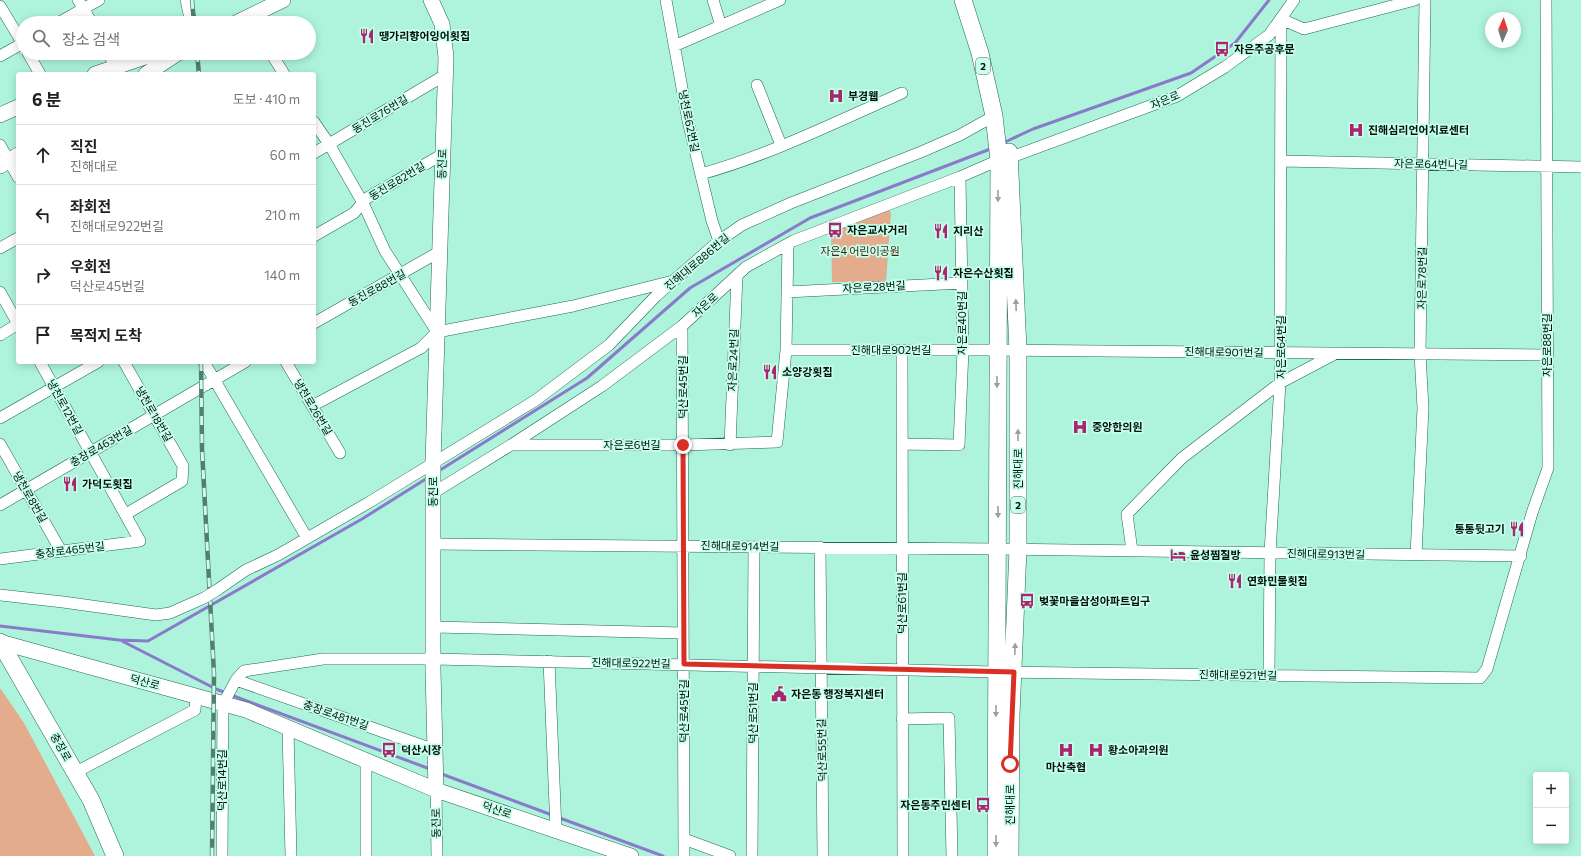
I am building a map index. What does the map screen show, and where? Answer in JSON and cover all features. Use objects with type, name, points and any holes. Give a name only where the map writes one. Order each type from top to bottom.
[{"type":"main road","name":"2","points":[[963,0],[980,52],[994,116],[1000,131]]},
{"type":"main road","name":"2","points":[[975,0],[990,50],[1004,157]]},
{"type":"main road","name":"진해대로","points":[[996,856],[998,549],[997,350],[1004,157]]},
{"type":"main road","name":"진해대로","points":[[1004,157],[1018,350],[1018,549],[1011,715],[1010,856]]},
{"type":"main road","name":"충장로","points":[[0,642],[76,772],[91,800],[115,856]]},
{"type":"street","points":[[66,16],[81,4],[99,0]]},
{"type":"street","points":[[186,0],[189,16]]},
{"type":"street","points":[[259,16],[283,0]]},
{"type":"street","name":"동진로","points":[[431,0],[442,24],[445,41],[443,154],[433,462],[433,664],[437,856]]},
{"type":"street","name":"냉천로62번길","points":[[666,0],[688,121],[712,221],[719,241]]},
{"type":"street","points":[[712,0],[721,26]]},
{"type":"street","points":[[674,46],[721,26],[768,2],[780,0]]},
{"type":"street","name":"자은로","points":[[433,493],[602,386],[682,326],[746,267],[788,244],[960,177],[1004,157],[1177,96],[1225,67],[1269,35],[1294,0]]},
{"type":"street","points":[[1281,19],[1304,29],[1415,0]]},
{"type":"street","name":"자은로78번길","points":[[1416,555],[1424,408],[1420,354],[1425,0]]},
{"type":"street","name":"자은로88번길","points":[[1480,678],[1487,669],[1532,514],[1548,468],[1546,0]]},
{"type":"street","points":[[81,4],[88,16]]},
{"type":"street","points":[[0,6],[16,33]]},
{"type":"street","name":"자은로64번길","points":[[1269,675],[1270,553],[1281,353],[1281,19]]},
{"type":"street","points":[[0,56],[16,49]]},
{"type":"street","points":[[32,60],[39,72]]},
{"type":"street","points":[[99,72],[115,64],[130,60]]},
{"type":"street","points":[[149,72],[167,60]]},
{"type":"street","points":[[275,60],[283,72]]},
{"type":"street","name":"동진로76번길","points":[[316,153],[445,75]]},
{"type":"street","points":[[756,85],[781,145]]},
{"type":"street","points":[[700,174],[726,167],[781,145],[902,93]]},
{"type":"street","points":[[0,115],[16,108]]},
{"type":"street","name":"진해대로886번길","points":[[0,595],[156,615],[170,613],[204,598],[246,570],[315,534],[368,503],[536,400],[609,345],[656,296],[676,281],[719,241],[742,225],[791,203],[921,152],[960,135],[994,116]]},
{"type":"street","points":[[316,125],[329,144],[363,203],[385,252],[437,332]]},
{"type":"street","points":[[0,145],[16,173]]},
{"type":"street","name":"동진로82번길","points":[[316,235],[354,213],[367,198],[443,154]]},
{"type":"street","name":"자은로64번나길","points":[[1281,161],[1581,167]]},
{"type":"street","name":"자은로40번길","points":[[902,444],[959,446],[962,350],[960,177]]},
{"type":"street","points":[[0,248],[16,239]]},
{"type":"street","points":[[786,350],[788,244]]},
{"type":"street","name":"동진로88번길","points":[[316,322],[439,252]]},
{"type":"street","name":"자은로24번길","points":[[730,444],[737,276]]},
{"type":"street","points":[[312,406],[421,348],[437,332],[573,306],[676,281]]},
{"type":"street","name":"자은로28번길","points":[[787,292],[962,283]]},
{"type":"street","points":[[0,292],[16,320]]},
{"type":"street","points":[[0,335],[16,325]]},
{"type":"street","name":"덕산로45번길","points":[[682,326],[684,856]]},
{"type":"street","name":"진해대로902번길","points":[[786,350],[997,350]]},
{"type":"street","name":"자은로6번길","points":[[511,445],[683,445],[778,442],[786,350]]},
{"type":"street","name":"덕산로61번길","points":[[902,350],[903,856]]},
{"type":"street","name":"진해대로901번길","points":[[997,350],[1547,356]]},
{"type":"street","points":[[1132,551],[1127,514],[1182,458],[1280,383],[1335,353]]},
{"type":"street","name":"냉천로12번길","points":[[41,364],[140,541]]},
{"type":"street","points":[[0,418],[94,364]]},
{"type":"street","name":"냉천로18번길","points":[[125,364],[183,466],[182,482],[126,514]]},
{"type":"street","points":[[205,364],[304,533]]},
{"type":"street","points":[[214,380],[242,364]]},
{"type":"street","name":"냉천로26번길","points":[[287,364],[340,453]]},
{"type":"street","name":"충장로463번길","points":[[0,505],[214,380]]},
{"type":"street","name":"냉천로8번길","points":[[0,444],[61,551]]},
{"type":"street","name":"충장로465번길","points":[[0,559],[140,541]]},
{"type":"street","name":"진해대로914번길","points":[[433,544],[998,549]]},
{"type":"street","name":"덕산로51번길","points":[[752,856],[754,546]]},
{"type":"street","name":"덕산로55번길","points":[[820,547],[823,856]]},
{"type":"street","name":"진해대로913번길","points":[[998,549],[1520,556]]},
{"type":"street","points":[[433,628],[683,633]]},
{"type":"street","name":"덕산로","points":[[0,642],[246,710],[436,790],[631,856]]},
{"type":"street","points":[[223,704],[236,680],[244,671],[323,659],[433,664]]},
{"type":"street","points":[[549,661],[556,830]]},
{"type":"street","name":"진해대로922번길","points":[[433,664],[549,661],[996,672]]},
{"type":"street","name":"진해대로921번길","points":[[996,672],[1480,678]]},
{"type":"street","name":"충장로481번길","points":[[236,680],[435,750]]},
{"type":"street","points":[[76,772],[194,710],[196,696]]},
{"type":"street","name":"덕산로14번길","points":[[222,856],[223,704]]},
{"type":"street","points":[[902,719],[949,718],[952,856]]},
{"type":"street","points":[[288,728],[291,856]]},
{"type":"street","points":[[366,761],[366,856]]},
{"type":"street","points":[[684,839],[730,856]]},
{"type":"green space","name":"자은4 어린이공원","points":[[888,210],[891,212],[886,282],[832,282],[831,231]]},
{"type":"green space","points":[[0,688],[24,723],[95,856],[0,856]]},
{"type":"waterway","points":[[1003,143],[1033,129],[1191,73],[1235,43],[1269,0]]},
{"type":"waterway","points":[[437,472],[587,378],[690,288],[810,218],[993,148]]},
{"type":"waterway","points":[[0,626],[119,640],[148,641],[362,519],[429,477]]},
{"type":"waterway","points":[[120,640],[226,693]]},
{"type":"waterway","points":[[231,695],[430,769]]},
{"type":"waterway","points":[[439,773],[552,815]]},
{"type":"waterway","points":[[557,817],[663,856]]},
{"type":"railway","points":[[192,0],[193,16]]},
{"type":"railway","points":[[198,60],[199,72]]},
{"type":"railway","points":[[201,364],[202,449],[214,674],[212,856]]},
{"type":"place","name":"땡가리향어잉어횟집","points":[[367,36]]},
{"type":"place","name":"자은주공후문","points":[[1222,49]]},
{"type":"place","name":"부경웹","points":[[836,96]]},
{"type":"place","name":"진해심리언어치료센터","points":[[1356,130]]},
{"type":"place","name":"자은교사거리","points":[[835,230]]},
{"type":"place","name":"지리산","points":[[941,231]]},
{"type":"place","name":"자은수산횟집","points":[[941,273]]},
{"type":"place","name":"소양강횟집","points":[[770,372]]},
{"type":"place","name":"중앙한의원","points":[[1080,427]]},
{"type":"place","name":"가덕도횟집","points":[[70,484]]},
{"type":"place","name":"통통뒷고기","points":[[1517,529]]},
{"type":"place","name":"윤성찜질방","points":[[1178,555]]},
{"type":"place","name":"연화민물횟집","points":[[1235,581]]},
{"type":"place","name":"벚꽃마을삼성아파트입구","points":[[1027,601]]},
{"type":"place","name":"자은동 행정복지센터","points":[[779,694]]},
{"type":"place","name":"덕산시장","points":[[389,750]]},
{"type":"place","name":"마산축협","points":[[1066,750]]},
{"type":"place","name":"황소아과의원","points":[[1096,750]]},
{"type":"place","name":"자은동주민센터","points":[[983,805]]},
{"type":"route","points":[[683,445],[684,664],[1014,672],[1010,764]]}]
